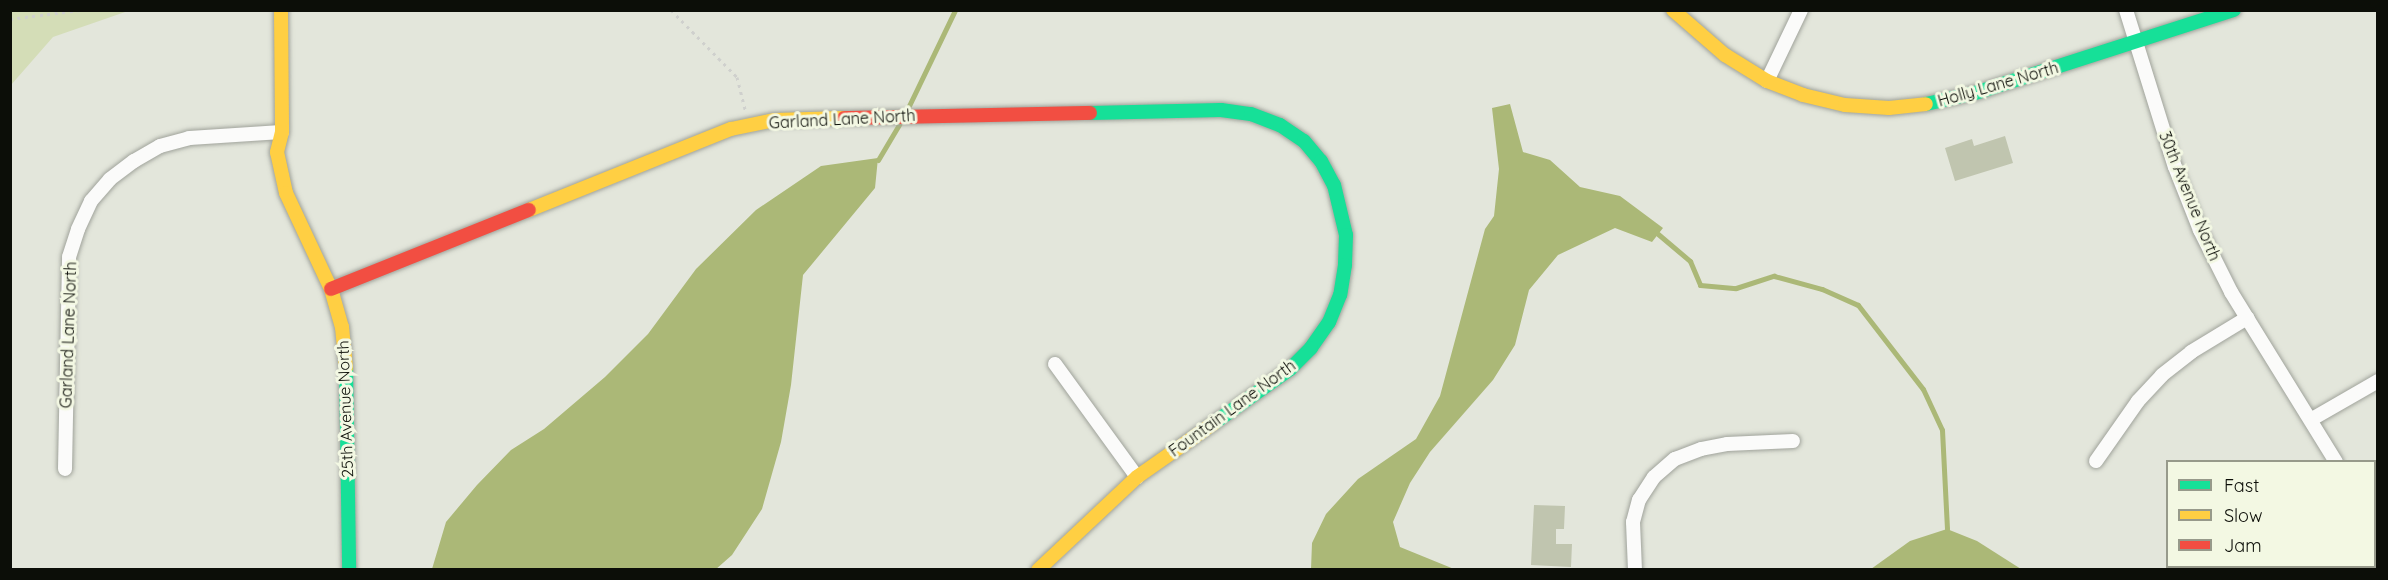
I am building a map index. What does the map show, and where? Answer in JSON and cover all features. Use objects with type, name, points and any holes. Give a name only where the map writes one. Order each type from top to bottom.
[{"type":"street","name":"25th Avenue North","points":[[281,10],[282,132],[277,152],[286,193],[331,289],[342,327],[346,357],[349,570]]},
{"type":"street","name":"Holly Lane North","points":[[1673,10],[1725,55],[1767,81],[1803,94],[1845,105],[1889,108],[1932,104],[1975,93],[2234,10]]},
{"type":"street","points":[[1767,81],[1801,10]]},
{"type":"street","name":"30th Avenue North","points":[[2126,10],[2179,177],[2200,230],[2247,318],[2312,419],[2335,460]]},
{"type":"street","name":"Garland Lane North","points":[[331,289],[731,129],[775,120],[819,117],[1221,110],[1251,114],[1270,121],[1304,141]]},
{"type":"street","name":"Garland Lane North","points":[[65,469],[69,257],[78,229],[91,201],[110,179],[134,161],[160,146],[189,138],[282,132]]},
{"type":"street","name":"Fountain Lane North","points":[[1038,570],[1137,477],[1290,369],[1311,348],[1329,322],[1340,295],[1346,235],[1334,185],[1321,161],[1304,141]]},
{"type":"street","points":[[2096,461],[2138,400],[2162,375],[2191,352],[2247,318]]},
{"type":"street","points":[[1055,364],[1137,477]]},
{"type":"street","points":[[2312,419],[2378,381]]},
{"type":"street","points":[[1634,565],[1633,522],[1639,500],[1654,477],[1675,459],[1701,449],[1727,444],[1793,441]]},
{"type":"path","points":[[10,19],[80,10]]},
{"type":"path","points":[[671,10],[737,76],[749,125]]},
{"type":"shaded area","points":[[11,10],[128,11],[53,37],[11,85]]},
{"type":"shaded area","points":[[1510,104],[1523,152],[1550,160],[1580,187],[1620,196],[1663,228],[1652,242],[1615,228],[1558,255],[1529,290],[1515,345],[1493,380],[1430,452],[1410,483],[1393,522],[1400,547],[1454,569],[1311,569],[1312,543],[1326,514],[1358,479],[1416,439],[1440,396],[1485,229],[1494,216],[1499,169],[1492,108]]},
{"type":"shaded area","points":[[878,158],[875,188],[803,275],[791,385],[781,442],[762,509],[732,555],[715,570],[432,569],[446,522],[477,485],[511,450],[544,429],[605,377],[648,334],[696,269],[756,210],[821,166]]},
{"type":"shaded area","points":[[1947,529],[1977,541],[2021,569],[1871,569],[1910,541]]},
{"type":"building","points":[[2005,136],[2013,163],[1955,181],[1945,148],[1972,139],[1974,146]]},
{"type":"building","points":[[1534,505],[1565,506],[1564,529],[1556,529],[1556,544],[1572,544],[1571,567],[1531,565]]},
{"type":"waterway","points":[[906,112],[955,10]]},
{"type":"waterway","points":[[878,160],[900,123]]},
{"type":"waterway","points":[[1658,234],[1690,261],[1700,285],[1736,288],[1774,276],[1822,289],[1858,305],[1923,389],[1942,430],[1947,529]]},
{"type":"traffic: fast","points":[[1926,104],[1975,93],[2234,10]]},
{"type":"traffic: fast","points":[[1090,113],[1221,110],[1251,114],[1280,125],[1304,141],[1321,161],[1334,185],[1346,235],[1345,265],[1340,295],[1329,322],[1311,348],[1290,369],[1214,423]]},
{"type":"traffic: fast","points":[[346,368],[349,570]]},
{"type":"traffic: slow","points":[[281,10],[282,132],[277,152],[286,193],[331,289],[342,327],[346,368]]},
{"type":"traffic: slow","points":[[1673,10],[1725,55],[1767,81],[1803,95],[1845,105],[1889,108],[1926,104]]},
{"type":"traffic: slow","points":[[529,210],[731,129],[775,120],[844,118]]},
{"type":"traffic: slow","points":[[1038,570],[1137,477],[1214,423]]},
{"type":"traffic: jam","points":[[844,118],[1090,113]]},
{"type":"traffic: jam","points":[[331,289],[529,210]]}]
